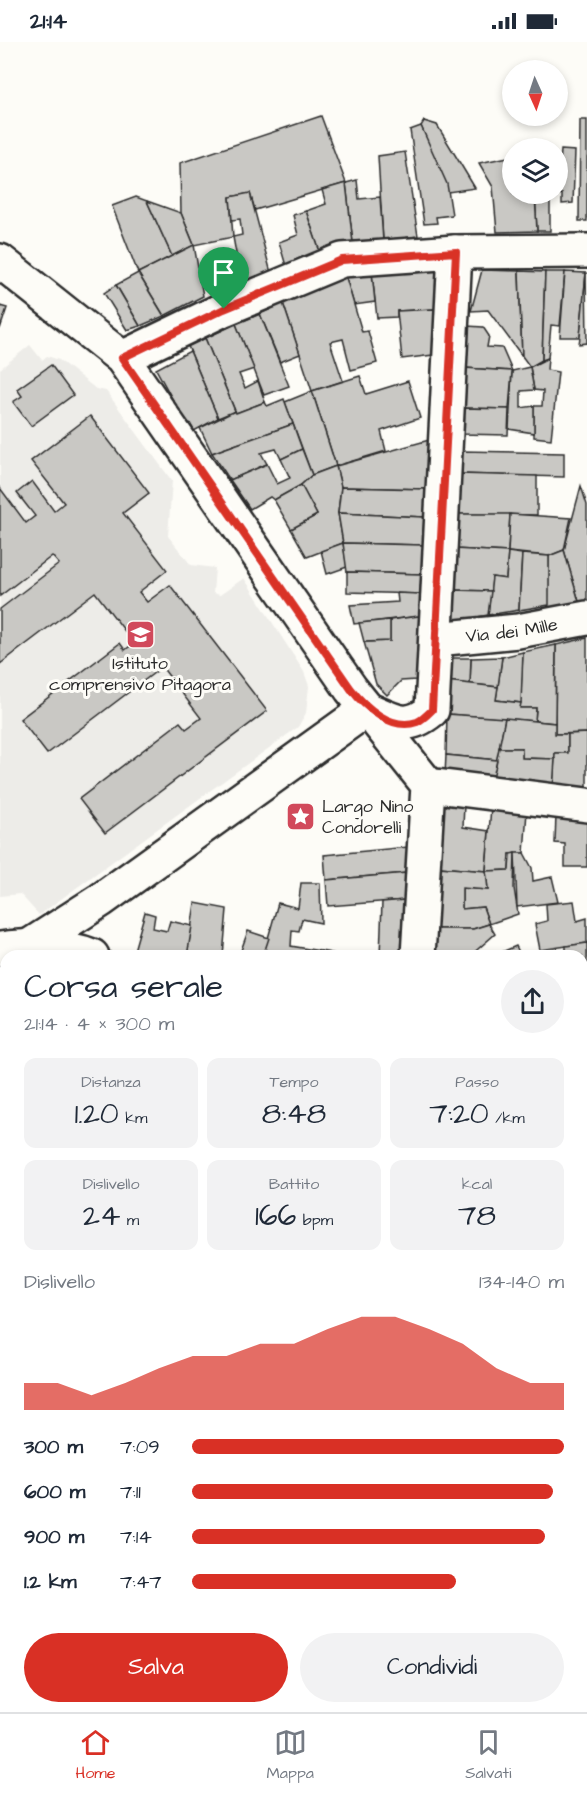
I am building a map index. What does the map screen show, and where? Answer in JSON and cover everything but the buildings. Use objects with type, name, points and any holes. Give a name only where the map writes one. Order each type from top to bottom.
[{"type":"street","points":[[122,358],[224,309],[342,260],[456,252],[587,251]]},
{"type":"street","points":[[367,709],[399,723],[417,722],[432,710],[456,252]]},
{"type":"street","points":[[0,261],[122,358],[367,709],[428,785],[418,950]]},
{"type":"street","name":"Via dei Mille","points":[[436,639],[518,631],[587,618]]},
{"type":"street","points":[[20,950],[101,900],[367,709]]},
{"type":"street","points":[[428,785],[587,805]]},
{"type":"street","points":[[86,950],[101,900]]},
{"type":"shaded area","name":"Istituto comprensivo Pitagora","points":[[30,345],[42,360],[47,356],[59,360],[96,389],[106,391],[172,481],[168,536],[191,565],[215,568],[213,593],[220,595],[244,578],[304,672],[309,686],[306,713],[298,727],[39,915],[20,894],[0,896],[0,369]]},
{"type":"place","name":"Istituto comprensivo Pitagora","points":[[140,634]]},
{"type":"place","name":"Largo Nino Condorelli","points":[[301,816]]},
{"type":"route","points":[[456,252],[432,710],[417,722],[399,723],[367,709],[122,358],[224,309],[342,260],[456,252]]}]
